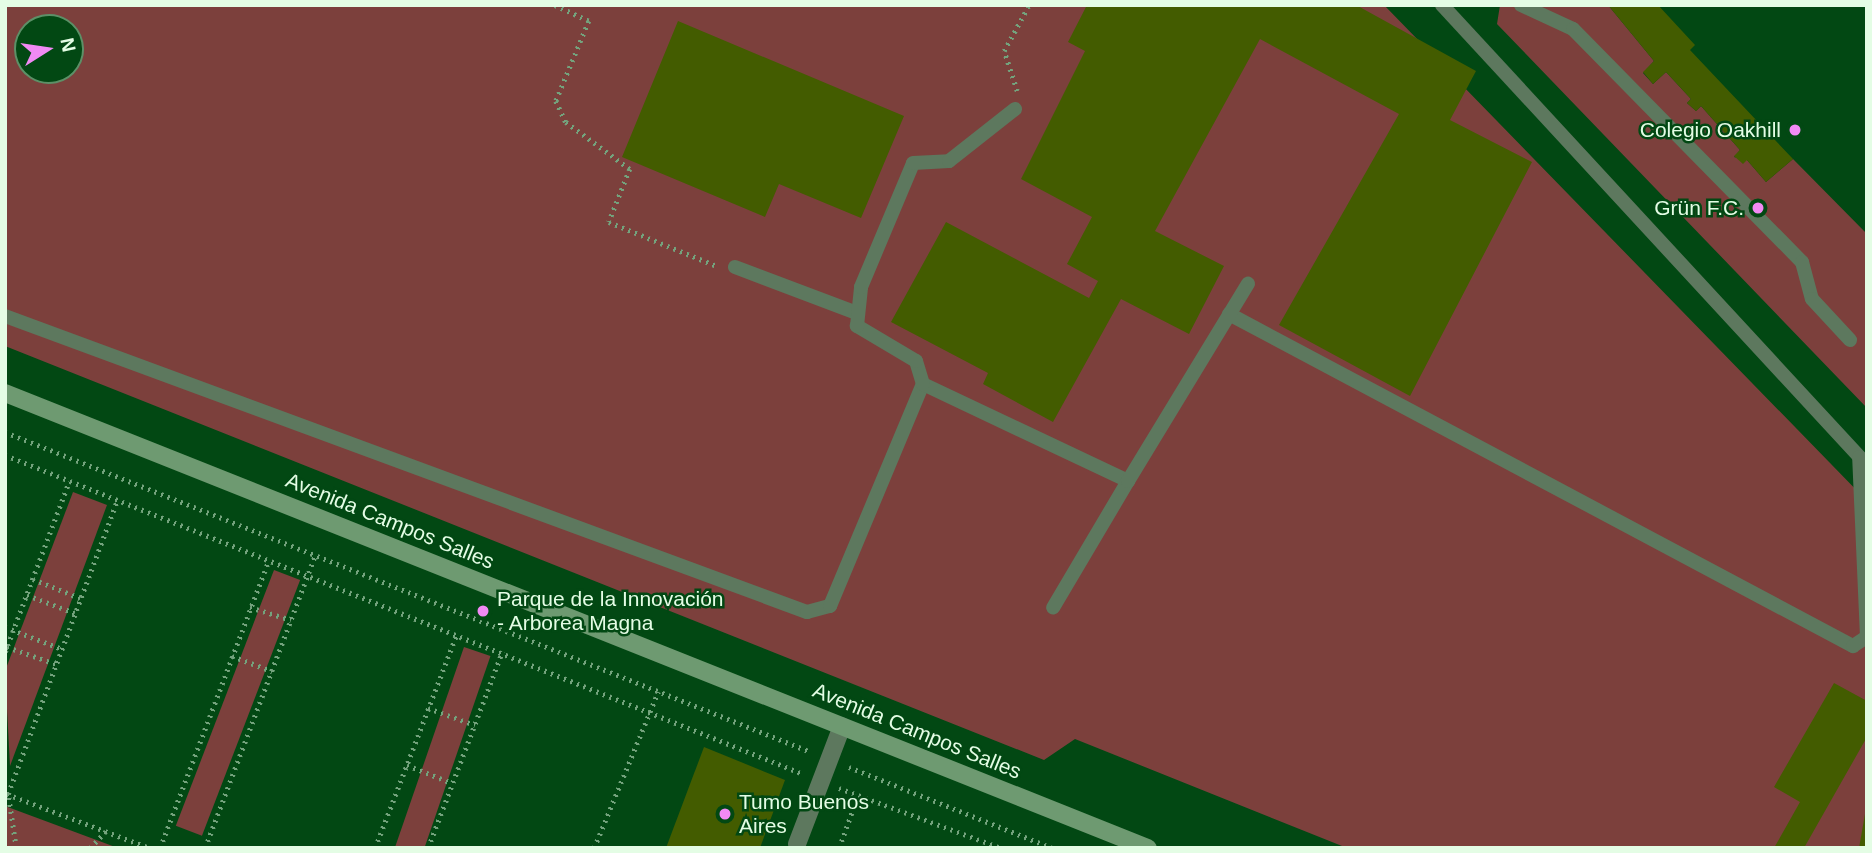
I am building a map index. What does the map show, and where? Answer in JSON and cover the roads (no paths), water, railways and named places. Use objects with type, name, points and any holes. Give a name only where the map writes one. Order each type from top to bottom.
[{"type":"main road","name":"Avenida Campos Salles","points":[[5,393],[1148,848]]},
{"type":"street","points":[[797,844],[842,726]]},
{"type":"lane","points":[[1229,314],[1853,646],[1867,637],[1863,461],[1442,5]]},
{"type":"lane","points":[[1521,5],[1573,29],[1802,262],[1812,299],[1850,340]]},
{"type":"lane","points":[[854,312],[913,163],[948,161],[1015,109]]},
{"type":"lane","points":[[5,316],[807,612],[830,606],[923,384],[923,368],[869,337],[854,312],[735,267]]},
{"type":"lane","points":[[1053,608],[1248,284]]},
{"type":"lane","points":[[923,384],[1128,481]]},
{"type":"place","name":"Colegio Oakhill","points":[[1795,130]]},
{"type":"place","name":"Grün F.C.","points":[[1758,208]]},
{"type":"place","name":"Parque de la Innovación - Arborea Magna","points":[[483,611]]},
{"type":"place","name":"Tumo Buenos Aires","points":[[725,814]]}]
